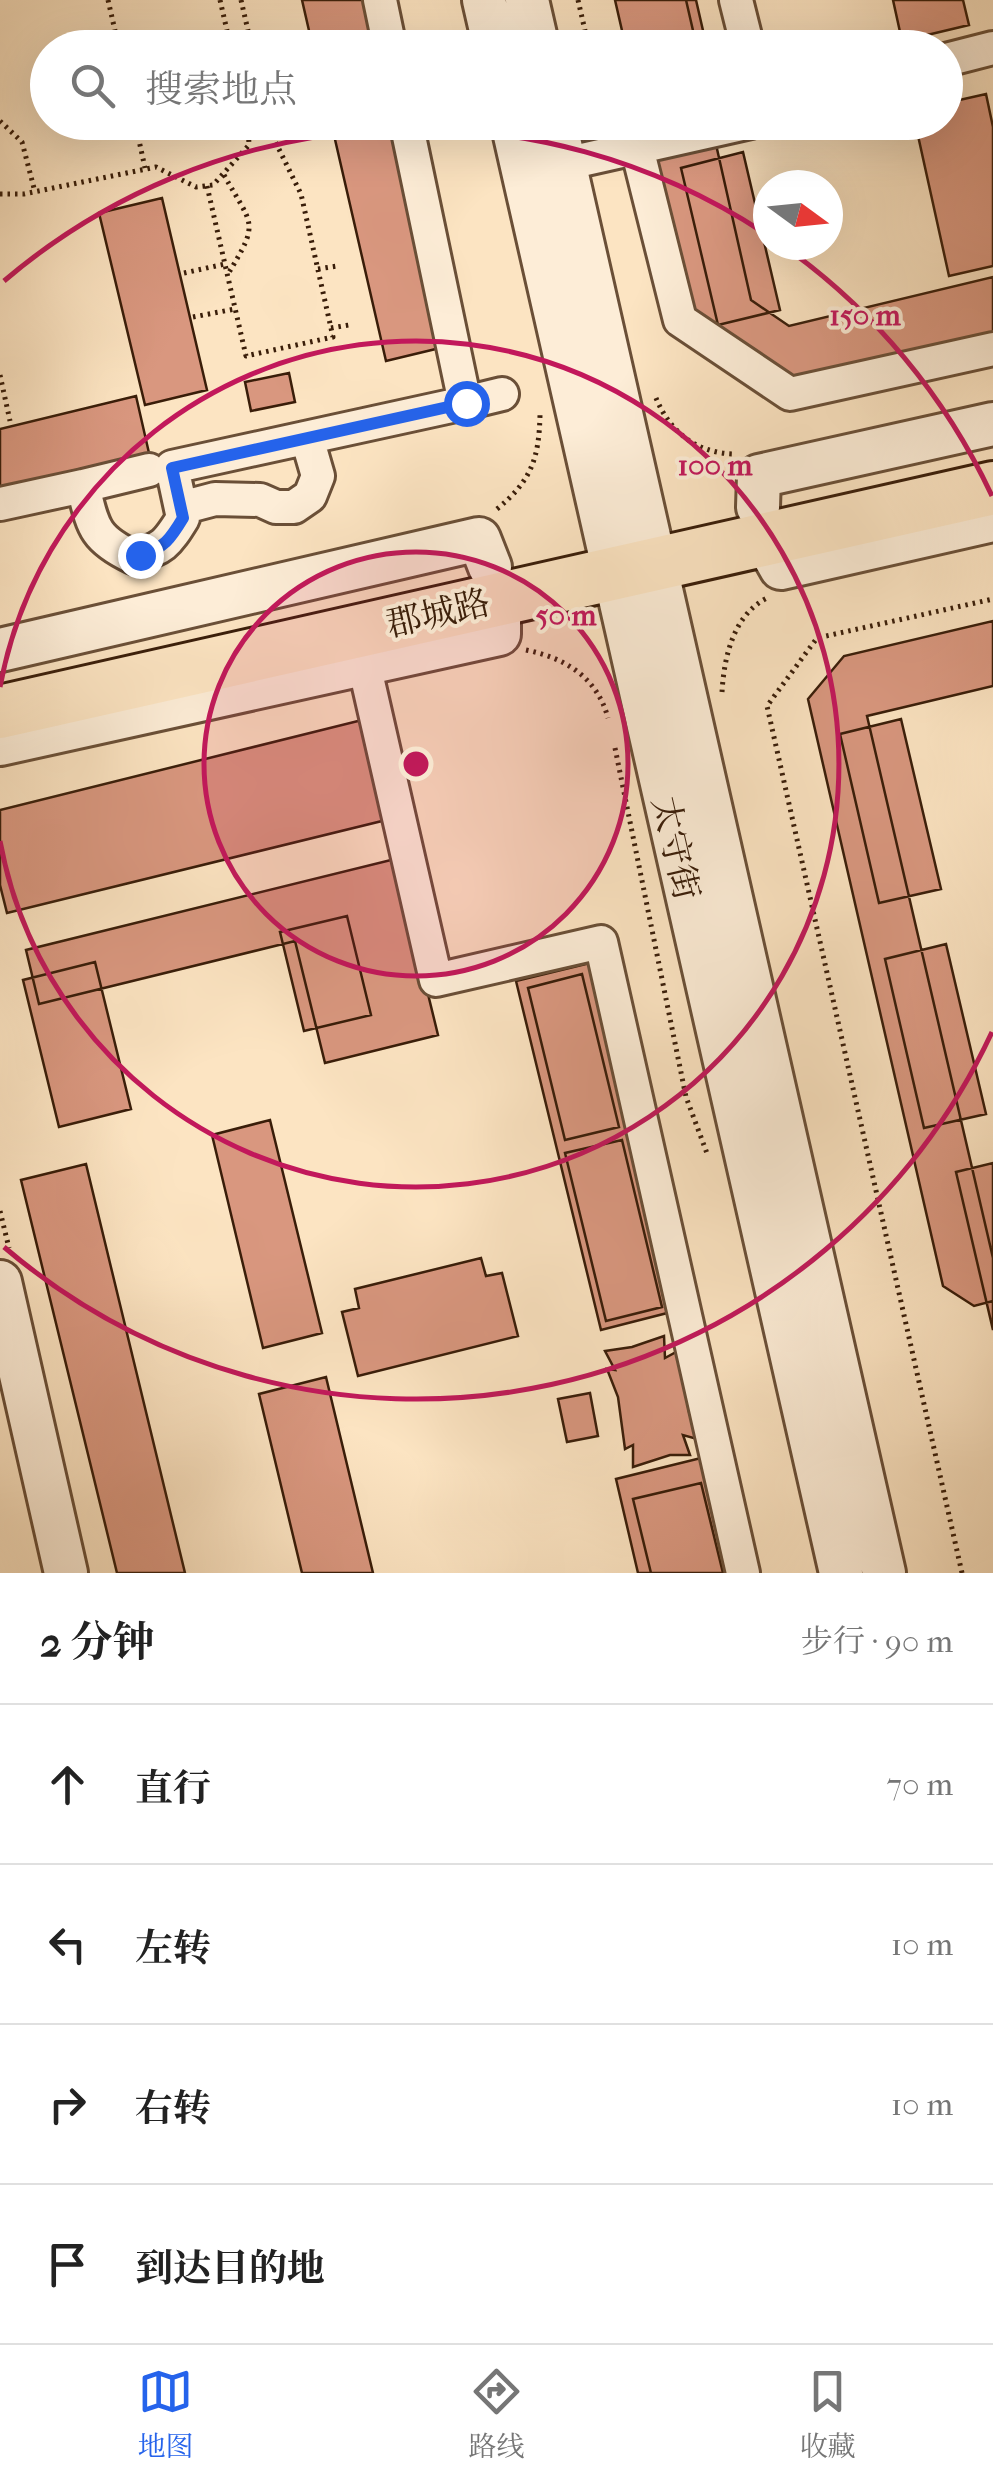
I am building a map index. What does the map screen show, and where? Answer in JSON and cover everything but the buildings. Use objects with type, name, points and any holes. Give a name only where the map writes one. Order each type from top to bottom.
[{"type":"main road","name":"郡城路","points":[[761,524],[993,454]]},
{"type":"main road","name":"郡城路","points":[[0,712],[495,584],[631,553],[761,524],[993,488]]},
{"type":"main road","name":"郡城路","points":[[0,678],[495,584]]},
{"type":"street","points":[[380,0],[386,30]]},
{"type":"street","points":[[484,0],[491,30]]},
{"type":"street","points":[[527,0],[534,30]]},
{"type":"street","points":[[736,0],[744,30]]},
{"type":"street","points":[[963,56],[993,48]]},
{"type":"street","points":[[963,75],[993,68]]},
{"type":"street","points":[[410,140],[466,403]]},
{"type":"street","name":"太守街","points":[[517,140],[631,553],[884,1573]]},
{"type":"street","name":"太守街","points":[[559,140],[631,553],[841,1573]]},
{"type":"street","points":[[564,164],[672,140]]},
{"type":"street","points":[[637,148],[680,320],[790,394],[993,349]]},
{"type":"street","points":[[82,486],[94,530],[110,546],[133,557],[158,551],[183,518],[172,468],[502,394]]},
{"type":"street","points":[[993,424],[760,476],[761,524],[781,568],[993,520]]},
{"type":"street","points":[[181,508],[215,499],[260,500],[276,508],[294,507],[310,496],[318,476],[308,438]]},
{"type":"street","points":[[0,504],[149,470]]},
{"type":"street","points":[[0,650],[479,539],[495,584],[499,634],[0,744]]},
{"type":"street","points":[[364,664],[436,980],[601,942],[743,1573]]},
{"type":"street","points":[[0,1282],[66,1573]]},
{"type":"street","points":[[0,1354],[50,1573]]},
{"type":"path","points":[[108,0],[115,30]]},
{"type":"path","points":[[220,0],[227,30]]},
{"type":"path","points":[[241,0],[248,30]]},
{"type":"path","points":[[578,0],[585,30]]},
{"type":"path","points":[[0,121],[22,142],[35,192]]},
{"type":"path","points":[[140,140],[146,168]]},
{"type":"path","points":[[0,197],[156,167],[196,187],[213,185],[249,145],[249,140]]},
{"type":"path","points":[[206,186],[246,356],[332,337],[301,194],[274,140]]},
{"type":"path","points":[[224,175],[250,222],[250,238],[227,275]]},
{"type":"path","points":[[184,273],[224,264]]},
{"type":"path","points":[[318,270],[336,266]]},
{"type":"path","points":[[194,316],[235,308]]},
{"type":"path","points":[[331,328],[348,324]]},
{"type":"path","points":[[0,375],[10,422]]},
{"type":"path","points":[[494,512],[529,476],[540,449],[540,409]]},
{"type":"path","points":[[722,691],[726,658],[739,626],[757,603],[782,591]]},
{"type":"path","points":[[962,1573],[767,706],[817,638],[993,598]]},
{"type":"route","points":[[140,555],[158,551],[183,518],[172,468],[466,403]]}]
